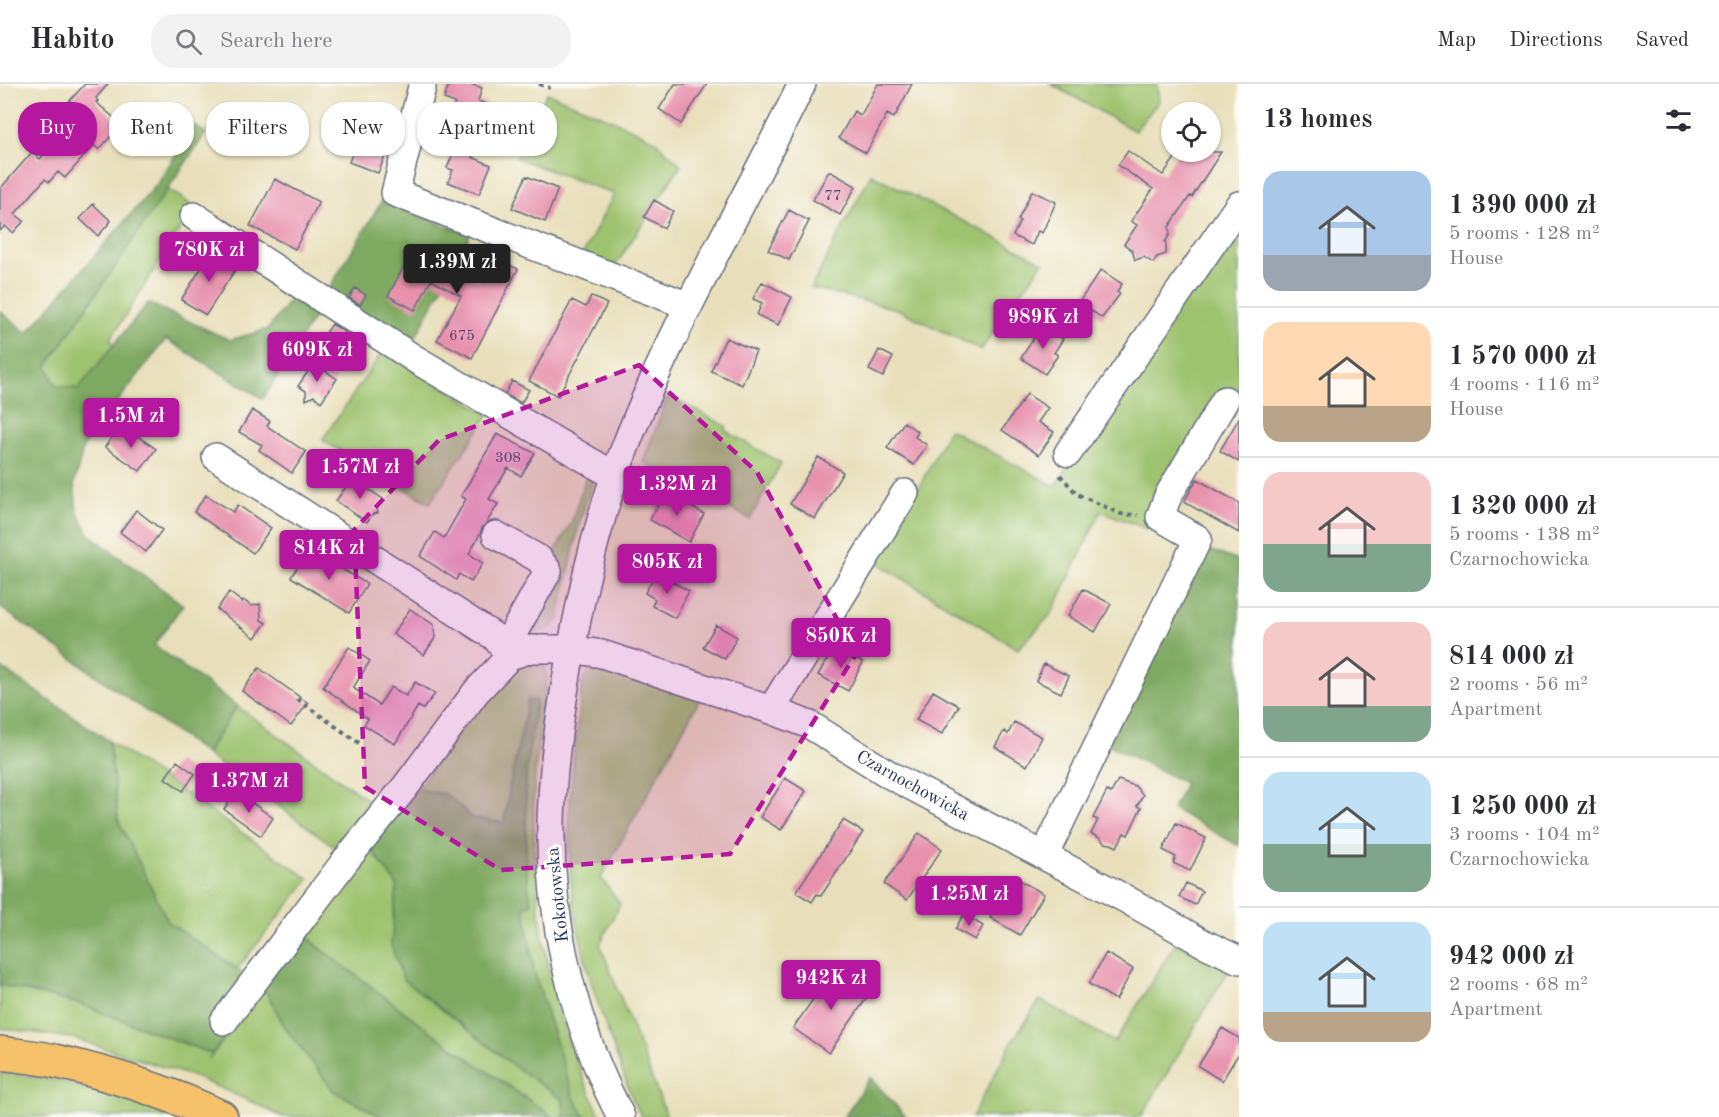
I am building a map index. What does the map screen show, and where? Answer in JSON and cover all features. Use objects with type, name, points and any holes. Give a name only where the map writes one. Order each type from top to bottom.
[{"type":"highway","points":[[0,1053],[57,1061],[128,1081],[221,1117]]},
{"type":"street","name":"Kokotowska","points":[[621,1117],[592,1051],[570,984],[554,897],[551,801],[570,657],[598,525],[627,444],[658,370],[689,306],[802,84]]},
{"type":"street","points":[[422,87],[395,193],[689,306]]},
{"type":"street","points":[[1068,453],[1239,205]]},
{"type":"street","points":[[194,216],[415,359],[615,476]]},
{"type":"street","points":[[1044,856],[1198,539],[1160,517],[1168,495],[1225,400]]},
{"type":"street","points":[[216,457],[495,637],[510,657]]},
{"type":"street","points":[[771,710],[905,493]]},
{"type":"street","points":[[224,1021],[476,692],[510,657],[514,630],[548,571],[539,559],[496,535]]},
{"type":"street","name":"Czarnochowicka","points":[[510,657],[531,649],[570,657],[611,657],[810,725],[890,775],[1203,943],[1239,960]]},
{"type":"path","points":[[539,84],[550,88]]},
{"type":"path","points":[[1068,453],[1058,473],[1077,494],[1121,514],[1160,517]]},
{"type":"path","points":[[297,699],[358,742]]},
{"type":"highlighted area","points":[[639,365],[757,472],[856,654],[730,854],[501,870],[365,787],[354,530],[439,440]]},
{"type":"green space","points":[[1051,84],[1157,84],[1159,101],[1135,131]]},
{"type":"green space","points":[[547,93],[610,119],[653,139],[681,165],[615,266],[583,254],[614,194],[516,158],[517,156],[557,156],[557,102],[543,102]]},
{"type":"green space","points":[[194,125],[206,133],[194,151]]},
{"type":"green space","points":[[175,156],[190,156],[47,366],[56,386],[78,389],[148,303],[230,340],[268,329],[294,295],[318,311],[263,399],[166,339],[84,445],[74,484],[77,511],[90,535],[183,605],[154,645],[237,706],[206,754],[0,607],[0,311],[27,333],[158,183]]},
{"type":"green space","points":[[871,174],[1043,262],[981,350],[897,309],[811,288]]},
{"type":"green space","points":[[167,189],[194,206],[110,340],[115,344],[78,389],[56,386],[47,366]]},
{"type":"green space","points":[[382,201],[470,235],[411,346],[327,292]]},
{"type":"green space","points":[[1239,217],[1239,401],[1218,390],[1147,529],[1101,511],[1052,613],[1018,649],[874,561],[921,483],[949,429],[1055,486]]},
{"type":"green space","points":[[383,351],[489,414],[430,503],[322,440]]},
{"type":"green space","points":[[668,396],[726,426],[726,431],[781,463],[750,519],[643,462]]},
{"type":"green space","points":[[589,468],[595,474],[579,524],[558,620],[552,627],[532,634],[526,631],[553,556],[572,521]]},
{"type":"green space","points":[[1209,550],[1239,561],[1239,846],[1173,809],[1185,783],[1107,744]]},
{"type":"green space","points":[[529,660],[530,667],[542,665],[545,667],[547,680],[534,799],[535,867],[544,941],[560,1013],[585,1083],[601,1117],[585,1117],[573,1096],[534,972],[524,905],[531,905],[526,866],[526,771],[536,701],[528,700],[504,823],[472,818],[447,795],[417,789],[500,677]]},
{"type":"green space","points":[[605,666],[701,697],[601,878],[620,904],[600,944],[667,1117],[642,1117],[634,1103],[592,985],[579,936],[571,882],[570,796],[583,680],[592,670],[603,672]]},
{"type":"green space","points":[[0,667],[109,741],[118,820],[168,922],[264,987],[302,932],[321,949],[439,1038],[553,1117],[382,1117],[334,1091],[286,1029],[264,988],[212,1054],[80,1004],[0,985]]},
{"type":"green space","points":[[528,700],[536,701],[526,771],[526,866],[531,905],[524,906],[534,972],[573,1096],[585,1117],[564,1117],[563,1100],[518,1069],[403,979],[391,945],[397,885],[371,849],[417,789],[447,795],[472,818],[504,823]]},
{"type":"green space","points":[[237,706],[369,801],[334,846],[206,754]]},
{"type":"green space","points":[[109,741],[309,879],[237,969],[168,922],[118,820]]},
{"type":"green space","points":[[371,849],[397,885],[393,919],[403,979],[518,1069],[563,1100],[564,1117],[553,1117],[439,1038],[321,949],[302,932]]},
{"type":"green space","points":[[1176,942],[1229,970],[1141,1117],[972,1117],[1013,1040],[1040,1000],[1115,1042]]},
{"type":"green space","points":[[0,985],[80,1004],[212,1054],[209,1059],[264,988],[286,1029],[334,1091],[382,1117],[282,1117],[195,1077],[72,1038],[0,1028]]},
{"type":"green space","points":[[0,1073],[37,1077],[135,1096],[178,1117],[0,1117]]},
{"type":"green space","points":[[870,1077],[906,1117],[844,1117]]},
{"type":"building","points":[[85,84],[108,84],[96,98],[98,101],[96,102],[69,102]]},
{"type":"building","points":[[449,84],[470,84],[482,88],[478,101],[481,102],[452,102],[444,99]]},
{"type":"building","points":[[675,84],[707,84],[681,124],[659,109]]},
{"type":"building","points":[[878,84],[912,84],[894,118],[887,114],[866,153],[839,138],[854,111],[861,115]]},
{"type":"building","points":[[97,103],[109,113],[109,138],[99,150],[97,148]]},
{"type":"building","points":[[1128,151],[1163,175],[1172,162],[1215,162],[1169,227],[1170,234],[1165,242],[1166,254],[1157,257],[1153,263],[1144,257],[1135,260],[1132,250],[1124,244],[1137,225],[1131,221],[1153,189],[1118,165]]},
{"type":"building","points":[[29,156],[37,156],[40,159],[43,156],[84,156],[65,178],[58,172],[49,182],[45,179],[15,214],[24,221],[13,233],[5,226],[0,231],[0,189]]},
{"type":"building","points":[[351,156],[385,156],[378,173],[349,162]]},
{"type":"building","points":[[452,156],[472,156],[491,165],[479,194],[448,182],[453,170],[447,168]]},
{"type":"building","points":[[829,171],[856,186],[840,215],[813,200]]},
{"type":"building","points":[[526,176],[558,189],[545,222],[512,208]]},
{"type":"building","points":[[275,179],[319,202],[295,249],[250,226]]},
{"type":"building","points":[[1032,191],[1056,202],[1042,233],[1038,231],[1032,245],[1013,236]]},
{"type":"building","points":[[654,200],[673,211],[664,228],[644,217]]},
{"type":"building","points":[[93,204],[111,221],[98,236],[80,219]]},
{"type":"building","points":[[789,210],[809,221],[789,260],[768,250]]},
{"type":"building","points":[[415,246],[477,280],[489,255],[518,269],[472,358],[437,340],[461,296],[431,280],[415,310],[388,296]]},
{"type":"building","points":[[212,251],[237,267],[206,315],[181,300]]},
{"type":"building","points":[[1101,270],[1122,284],[1117,292],[1120,294],[1102,318],[1079,302]]},
{"type":"building","points":[[762,282],[792,297],[778,325],[757,315],[762,303],[753,299]]},
{"type":"building","points":[[355,288],[366,295],[360,305],[349,298]]},
{"type":"building","points":[[591,296],[607,304],[558,396],[529,381],[572,300],[586,307]]},
{"type":"building","points":[[332,324],[345,332],[336,350],[321,340]]},
{"type":"building","points":[[1042,325],[1063,339],[1054,353],[1058,355],[1045,374],[1021,358]]},
{"type":"building","points":[[726,338],[756,351],[742,385],[711,371]]},
{"type":"building","points":[[879,350],[893,357],[883,377],[869,370]]},
{"type":"building","points":[[314,363],[337,379],[321,402],[314,396],[306,400],[306,391],[298,386]]},
{"type":"building","points":[[512,381],[529,390],[521,403],[505,394]]},
{"type":"building","points":[[1027,394],[1048,408],[1038,422],[1054,432],[1039,455],[1002,430]]},
{"type":"building","points":[[252,410],[270,421],[267,426],[306,452],[292,473],[259,450],[262,445],[239,432]]},
{"type":"building","points":[[1239,418],[1239,462],[1220,451]]},
{"type":"building","points":[[904,422],[918,432],[915,437],[927,445],[914,465],[887,448]]},
{"type":"building","points":[[117,430],[127,438],[132,432],[156,449],[140,471],[105,447]]},
{"type":"building","points":[[497,434],[535,453],[521,476],[508,468],[489,499],[498,504],[469,554],[483,563],[471,582],[459,574],[456,580],[420,556],[435,532],[444,538],[466,499],[461,496]]},
{"type":"building","points":[[818,457],[843,472],[815,519],[790,504]]},
{"type":"building","points":[[352,478],[383,499],[377,508],[378,513],[373,514],[367,522],[336,501]]},
{"type":"building","points":[[1197,479],[1239,503],[1239,533],[1184,502]]},
{"type":"building","points":[[664,494],[704,514],[689,542],[650,520]]},
{"type":"building","points":[[206,495],[233,512],[238,505],[271,528],[253,553],[194,512]]},
{"type":"building","points":[[136,510],[162,530],[146,552],[120,532]]},
{"type":"building","points":[[309,549],[367,584],[349,613],[291,577]]},
{"type":"building","points":[[656,573],[689,591],[675,618],[652,606],[655,599],[645,593]]},
{"type":"building","points":[[1083,589],[1111,604],[1095,632],[1068,616]]},
{"type":"building","points":[[229,592],[252,606],[260,604],[261,620],[266,623],[255,638],[217,609]]},
{"type":"building","points":[[410,609],[434,625],[435,638],[424,655],[393,634]]},
{"type":"building","points":[[716,625],[737,637],[725,659],[703,647]]},
{"type":"building","points":[[835,646],[863,662],[848,691],[818,675]]},
{"type":"building","points":[[349,647],[370,661],[353,688],[379,705],[391,687],[406,696],[415,682],[435,694],[423,709],[418,706],[395,744],[364,725],[368,719],[323,687]]},
{"type":"building","points":[[1044,664],[1069,676],[1061,693],[1036,681]]},
{"type":"building","points":[[259,668],[308,703],[291,726],[242,691]]},
{"type":"building","points":[[933,691],[959,706],[942,734],[916,720]]},
{"type":"building","points":[[1014,722],[1042,737],[1027,766],[995,747],[1004,731],[1008,734]]},
{"type":"building","points":[[177,761],[195,774],[183,791],[165,778]]},
{"type":"building","points":[[785,778],[806,791],[781,830],[760,817]]},
{"type":"building","points":[[1118,780],[1135,786],[1143,795],[1137,806],[1141,808],[1128,835],[1124,833],[1117,847],[1104,843],[1100,838],[1091,834],[1098,820],[1093,818],[1107,791],[1111,793]]},
{"type":"building","points":[[237,792],[273,818],[261,836],[224,809]]},
{"type":"building","points":[[843,820],[863,832],[821,896],[817,894],[812,902],[796,892]]},
{"type":"building","points":[[1176,823],[1206,838],[1190,871],[1173,863],[1176,857],[1163,850]]},
{"type":"building","points":[[919,833],[942,849],[907,900],[884,884]]},
{"type":"building","points":[[1019,880],[1044,894],[1020,935],[990,918],[1003,897],[1007,900]]},
{"type":"building","points":[[1186,883],[1202,891],[1195,905],[1179,897]]},
{"type":"building","points":[[964,914],[983,926],[975,940],[955,929]]},
{"type":"building","points":[[1106,953],[1133,969],[1116,1000],[1089,984]]},
{"type":"building","points":[[833,971],[842,978],[845,974],[861,985],[858,989],[868,996],[829,1053],[793,1028]]},
{"type":"building","points":[[1222,1028],[1239,1038],[1239,1053],[1222,1081],[1198,1066]]}]
